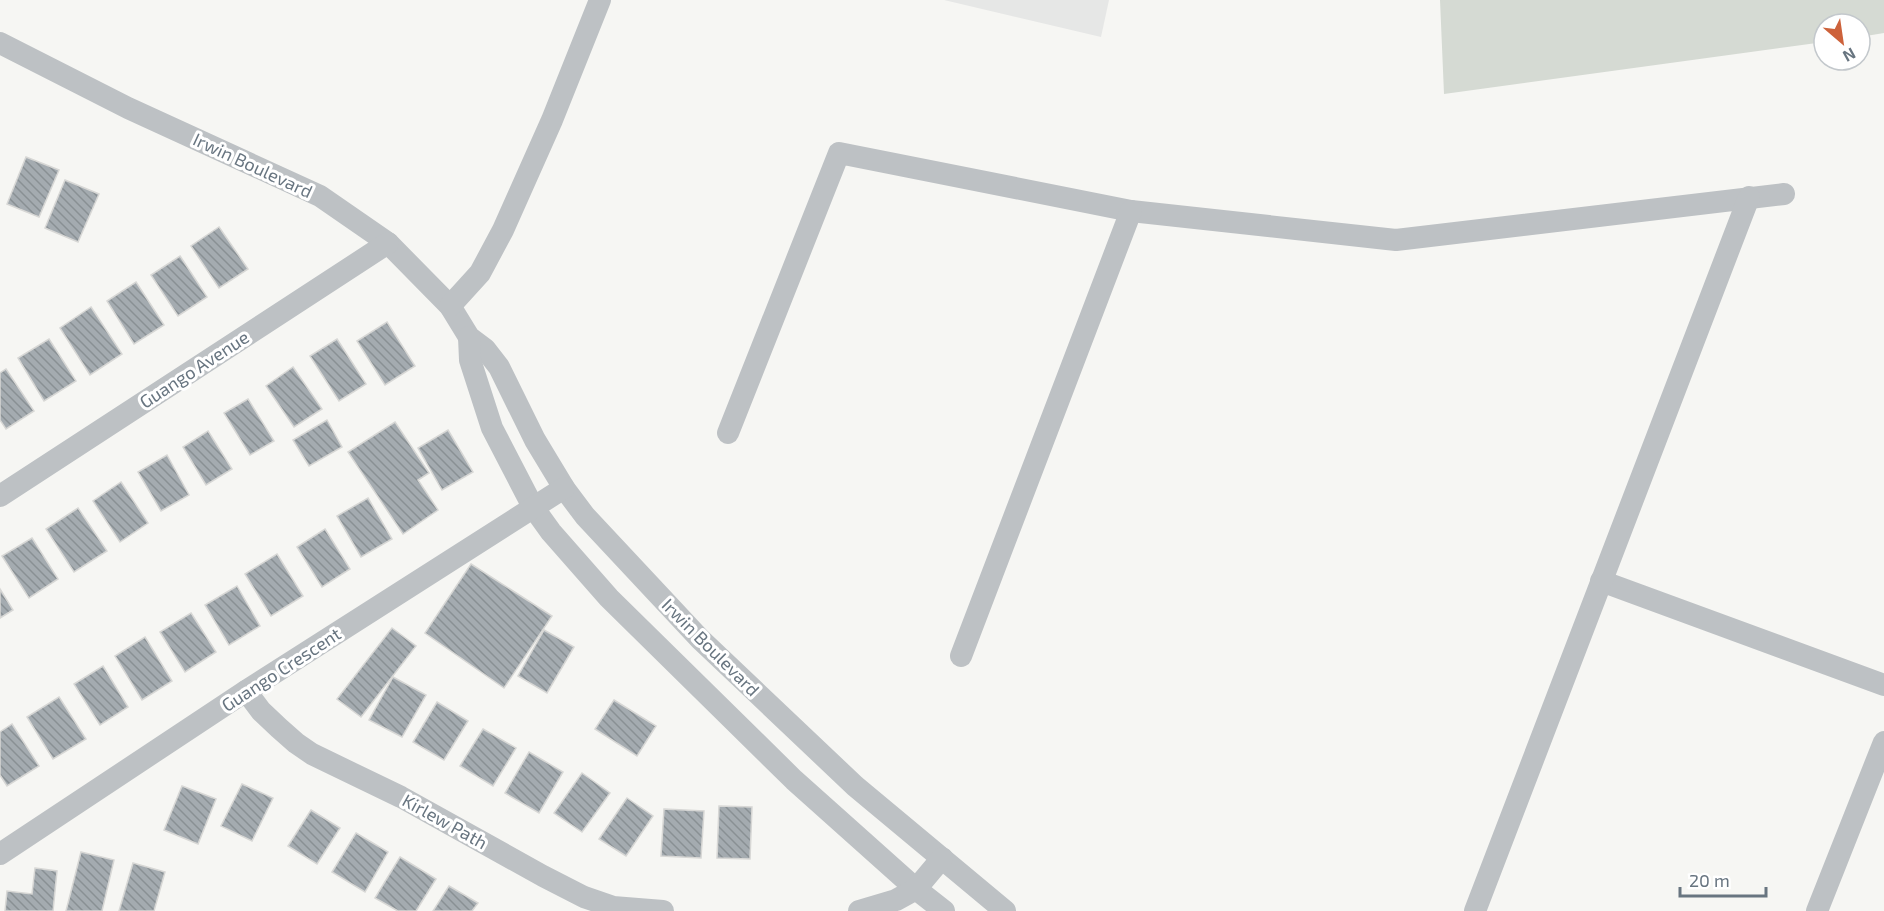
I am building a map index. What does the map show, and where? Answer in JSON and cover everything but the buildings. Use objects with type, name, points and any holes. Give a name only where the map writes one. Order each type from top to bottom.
[{"type":"street","points":[[450,306],[480,273],[503,230],[552,120],[600,0]]},
{"type":"street","name":"Irwin Boulevard","points":[[0,43],[128,108],[320,196],[388,243],[450,306],[469,337],[485,349],[499,367],[535,440],[564,488],[585,516],[700,639],[855,786],[1005,911]]},
{"type":"street","points":[[728,433],[839,153],[1131,211],[1396,240],[1784,194]]},
{"type":"street","points":[[1475,911],[1749,197]]},
{"type":"street","points":[[961,656],[1131,211]]},
{"type":"street","name":"Guango Avenue","points":[[0,496],[388,243]]},
{"type":"street","name":"Irwin Boulevard","points":[[469,337],[470,360],[492,428],[533,507],[551,532],[609,598],[794,780],[916,889],[944,911]]},
{"type":"street","name":"Guango Crescent","points":[[0,854],[246,691],[564,488]]},
{"type":"street","points":[[1601,580],[1884,685]]},
{"type":"street","name":"Kirlew Path","points":[[246,691],[261,711],[279,728],[312,753],[400,797],[543,876],[584,897],[613,907],[663,911]]},
{"type":"street","points":[[1817,911],[1884,742]]},
{"type":"street","points":[[859,911],[896,900],[916,889],[942,858]]},
{"type":"shaded area","points":[[944,0],[1109,0],[1101,37]]},
{"type":"shaded area","points":[[1440,0],[1884,0],[1884,33],[1872,35],[1872,12],[1812,12],[1812,44],[1444,94]]}]
